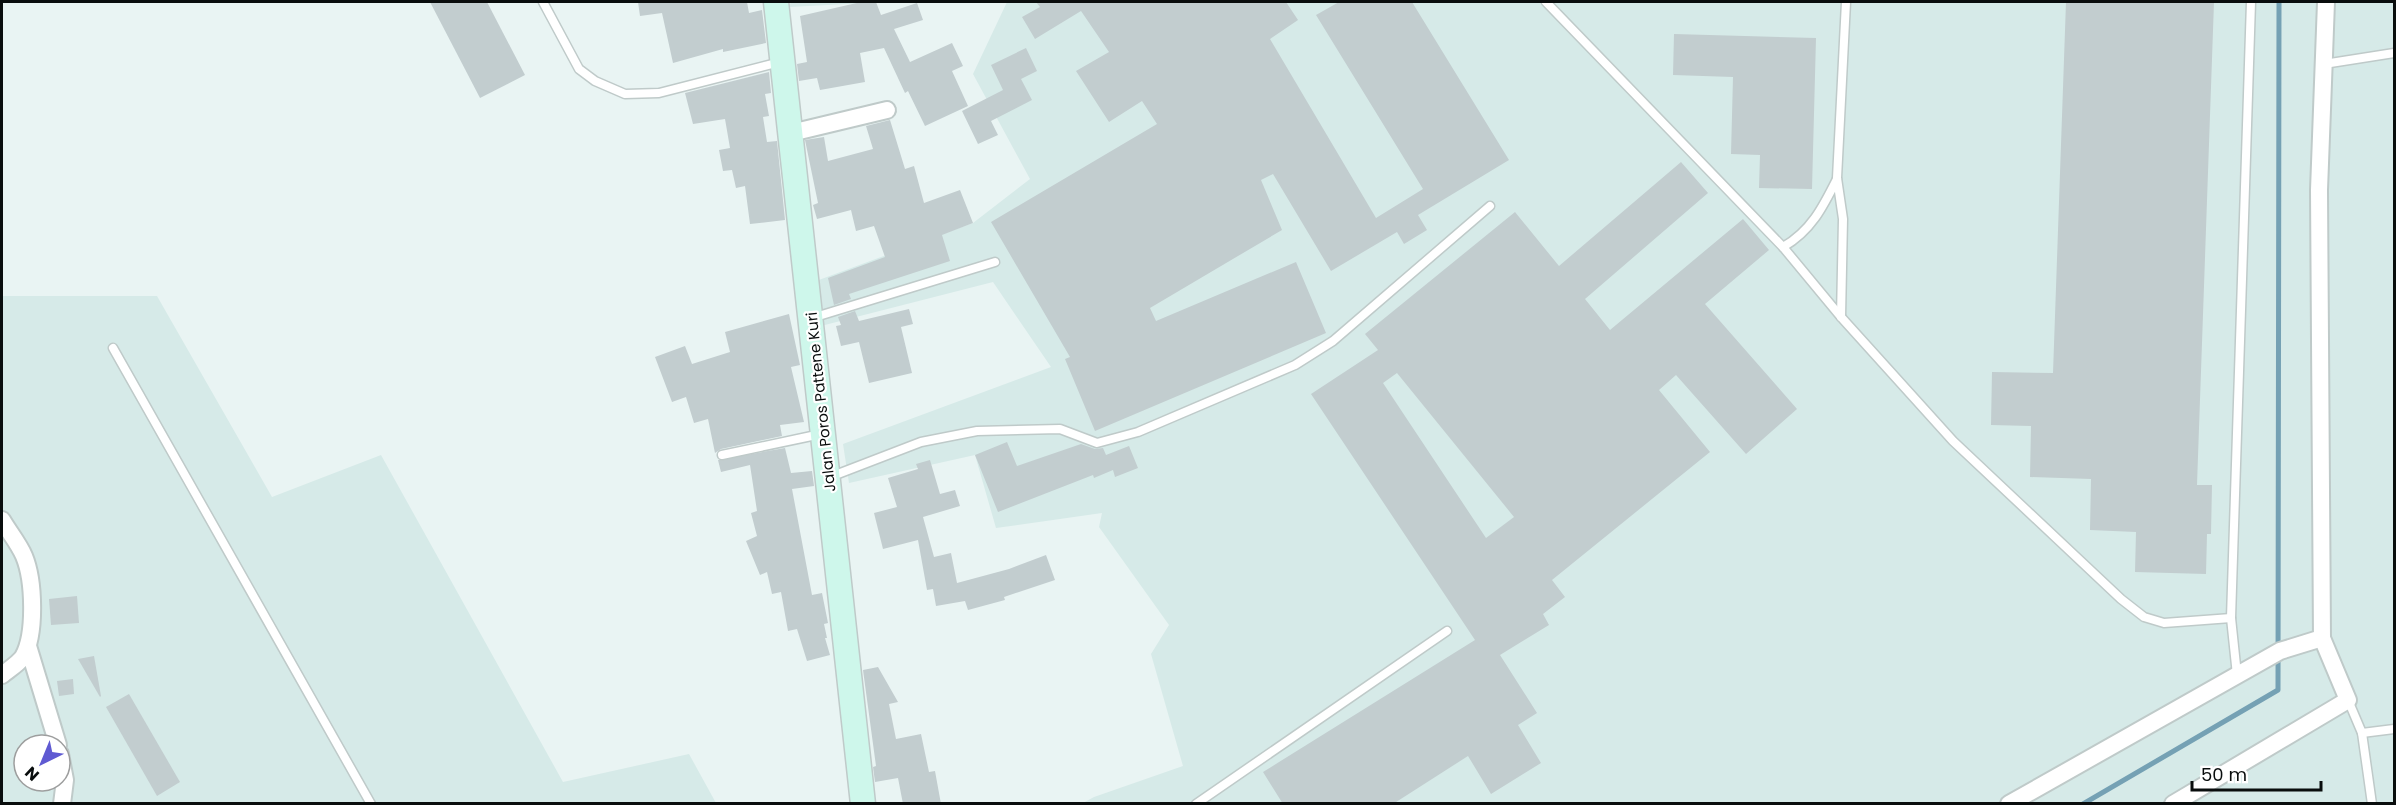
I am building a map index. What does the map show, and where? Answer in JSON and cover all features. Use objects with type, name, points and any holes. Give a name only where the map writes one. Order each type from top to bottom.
[{"type":"street","name":"Jalan Poros Pattene Kuri","points":[[776,2],[830,477],[863,804]]},
{"type":"street","points":[[2173,804],[2348,700],[2322,638],[2319,190],[2326,2]]},
{"type":"street","points":[[791,133],[887,110]]},
{"type":"street","points":[[2,520],[24,556],[31,591],[27,646],[21,659],[2,675]]},
{"type":"street","points":[[2009,804],[2287,648],[2322,638]]},
{"type":"street","points":[[27,646],[54,733]]},
{"type":"lane","points":[[543,2],[579,69],[596,81],[625,94],[659,93],[783,61]]},
{"type":"lane","points":[[1546,2],[1783,247],[1841,317],[1953,441],[2121,599],[2144,617],[2163,622],[2231,618]]},
{"type":"lane","points":[[1841,317],[1843,219],[1837,178],[1846,2]]},
{"type":"lane","points":[[2237,675],[2231,618],[2251,2]]},
{"type":"lane","points":[[2324,64],[2394,53]]},
{"type":"lane","points":[[1783,247],[1798,238],[1817,218],[1837,178]]},
{"type":"lane","points":[[830,477],[921,442],[977,431],[1060,429],[1097,443],[1138,432],[1295,364],[1333,341],[1490,206]]},
{"type":"lane","points":[[812,318],[995,262]]},
{"type":"lane","points":[[113,348],[371,804]]},
{"type":"lane","points":[[722,455],[824,433]]},
{"type":"lane","points":[[1196,804],[1447,631]]},
{"type":"lane","points":[[2348,700],[2362,734],[2372,804]]},
{"type":"lane","points":[[2362,734],[2394,729]]},
{"type":"shaded area","points":[[791,2],[886,2],[789,7]]},
{"type":"shaded area","points":[[1007,2],[2394,2],[2394,803],[1083,803],[1094,797],[1183,766],[1151,654],[1169,625],[1099,527],[1102,513],[996,528],[975,455],[849,483],[843,444],[1051,367],[993,282],[813,328],[808,284],[973,223],[1030,179],[973,74]]},
{"type":"shaded area","points":[[2,296],[157,296],[272,497],[381,455],[563,782],[689,754],[716,803],[2,803]]},
{"type":"building","points":[[430,2],[487,2],[525,75],[480,98]]},
{"type":"building","points":[[638,2],[747,2],[749,13],[762,10],[766,43],[723,52],[723,49],[673,63],[662,13],[640,16]]},
{"type":"building","points":[[861,2],[876,2],[881,15],[917,3],[923,20],[894,29],[910,62],[952,43],[963,66],[952,71],[968,106],[925,126],[908,91],[905,93],[884,48],[860,53],[865,82],[820,90],[817,78],[799,81],[797,64],[807,62],[800,16]]},
{"type":"building","points":[[1036,2],[1286,2],[1298,20],[1270,39],[1376,218],[1423,189],[1316,15],[1339,2],[1412,2],[1509,160],[1418,215],[1427,230],[1404,244],[1397,232],[1331,271],[1273,174],[1261,180],[1282,230],[1150,308],[1156,321],[1296,262],[1326,333],[1095,431],[1065,359],[1070,357],[991,222],[1157,124],[1142,101],[1109,122],[1076,71],[1109,52],[1081,11],[1035,39],[1022,17],[1040,7]]},
{"type":"building","points":[[2066,2],[2214,2],[2197,485],[2212,485],[2211,534],[2207,534],[2206,574],[2135,572],[2136,532],[2090,530],[2091,479],[2030,477],[2031,426],[1991,425],[1992,372],[2053,373]]},
{"type":"building","points":[[1674,34],[1816,38],[1812,189],[1759,188],[1760,155],[1731,154],[1733,77],[1673,75]]},
{"type":"building","points":[[1026,48],[1037,71],[1021,79],[1032,100],[991,121],[998,135],[978,144],[962,111],[1003,90],[991,65]]},
{"type":"building","points":[[769,72],[771,93],[765,94],[769,116],[763,117],[767,142],[777,141],[785,220],[750,224],[745,186],[736,188],[732,170],[723,171],[719,150],[730,148],[725,119],[693,124],[685,93]]},
{"type":"building","points":[[890,120],[905,169],[914,166],[924,203],[960,190],[973,223],[942,235],[950,261],[849,294],[851,299],[834,305],[828,278],[885,257],[874,226],[856,231],[851,210],[817,219],[813,205],[818,203],[805,140],[824,137],[828,161],[873,149],[866,126]]},
{"type":"building","points":[[1681,162],[1708,193],[1585,299],[1610,330],[1743,219],[1769,250],[1705,304],[1797,409],[1746,454],[1676,375],[1659,390],[1710,452],[1552,580],[1565,597],[1543,614],[1549,625],[1500,655],[1537,713],[1518,725],[1541,763],[1491,794],[1468,756],[1393,804],[1283,804],[1263,772],[1475,640],[1311,394],[1378,350],[1365,334],[1515,212],[1559,266]],"holes":[[[1397,373],[1514,517],[1486,538],[1383,383]]]},
{"type":"building","points":[[909,309],[913,324],[901,327],[912,373],[869,383],[859,342],[841,346],[836,326],[841,325],[838,317],[855,311],[859,321]]},
{"type":"building","points":[[789,314],[800,365],[791,367],[804,422],[780,425],[782,436],[721,449],[715,453],[708,419],[694,423],[686,397],[672,402],[655,357],[685,346],[692,364],[730,352],[725,332]]},
{"type":"building","points":[[1007,442],[1017,466],[1081,444],[1095,449],[1103,448],[1106,455],[1129,446],[1138,468],[1115,477],[1113,470],[1094,478],[1093,475],[998,512],[975,455]]},
{"type":"building","points":[[785,448],[791,473],[812,471],[814,486],[792,489],[812,595],[822,593],[828,623],[824,624],[827,638],[825,638],[830,655],[807,661],[797,629],[788,631],[781,592],[772,594],[767,572],[760,575],[746,541],[757,536],[751,513],[757,511],[750,465],[721,472],[718,460]]},
{"type":"building","points":[[930,460],[940,494],[955,490],[960,506],[923,517],[934,557],[951,553],[957,583],[1009,569],[1046,555],[1055,580],[1004,597],[1005,600],[968,610],[965,601],[936,606],[933,589],[927,590],[918,540],[883,549],[874,513],[897,507],[888,478],[918,469],[916,464]]},
{"type":"building","points":[[77,596],[79,623],[51,625],[49,599]]},
{"type":"building","points":[[94,656],[101,696],[100,697],[78,659]]},
{"type":"building","points":[[878,667],[898,702],[889,704],[896,739],[921,734],[929,772],[935,771],[941,804],[903,804],[898,778],[875,782],[873,767],[876,766],[863,670]]},
{"type":"building","points":[[73,679],[74,694],[59,696],[57,681]]},
{"type":"building","points":[[129,694],[180,782],[157,796],[106,707]]},
{"type":"waterway","points":[[2083,804],[2278,690],[2279,2]]}]
